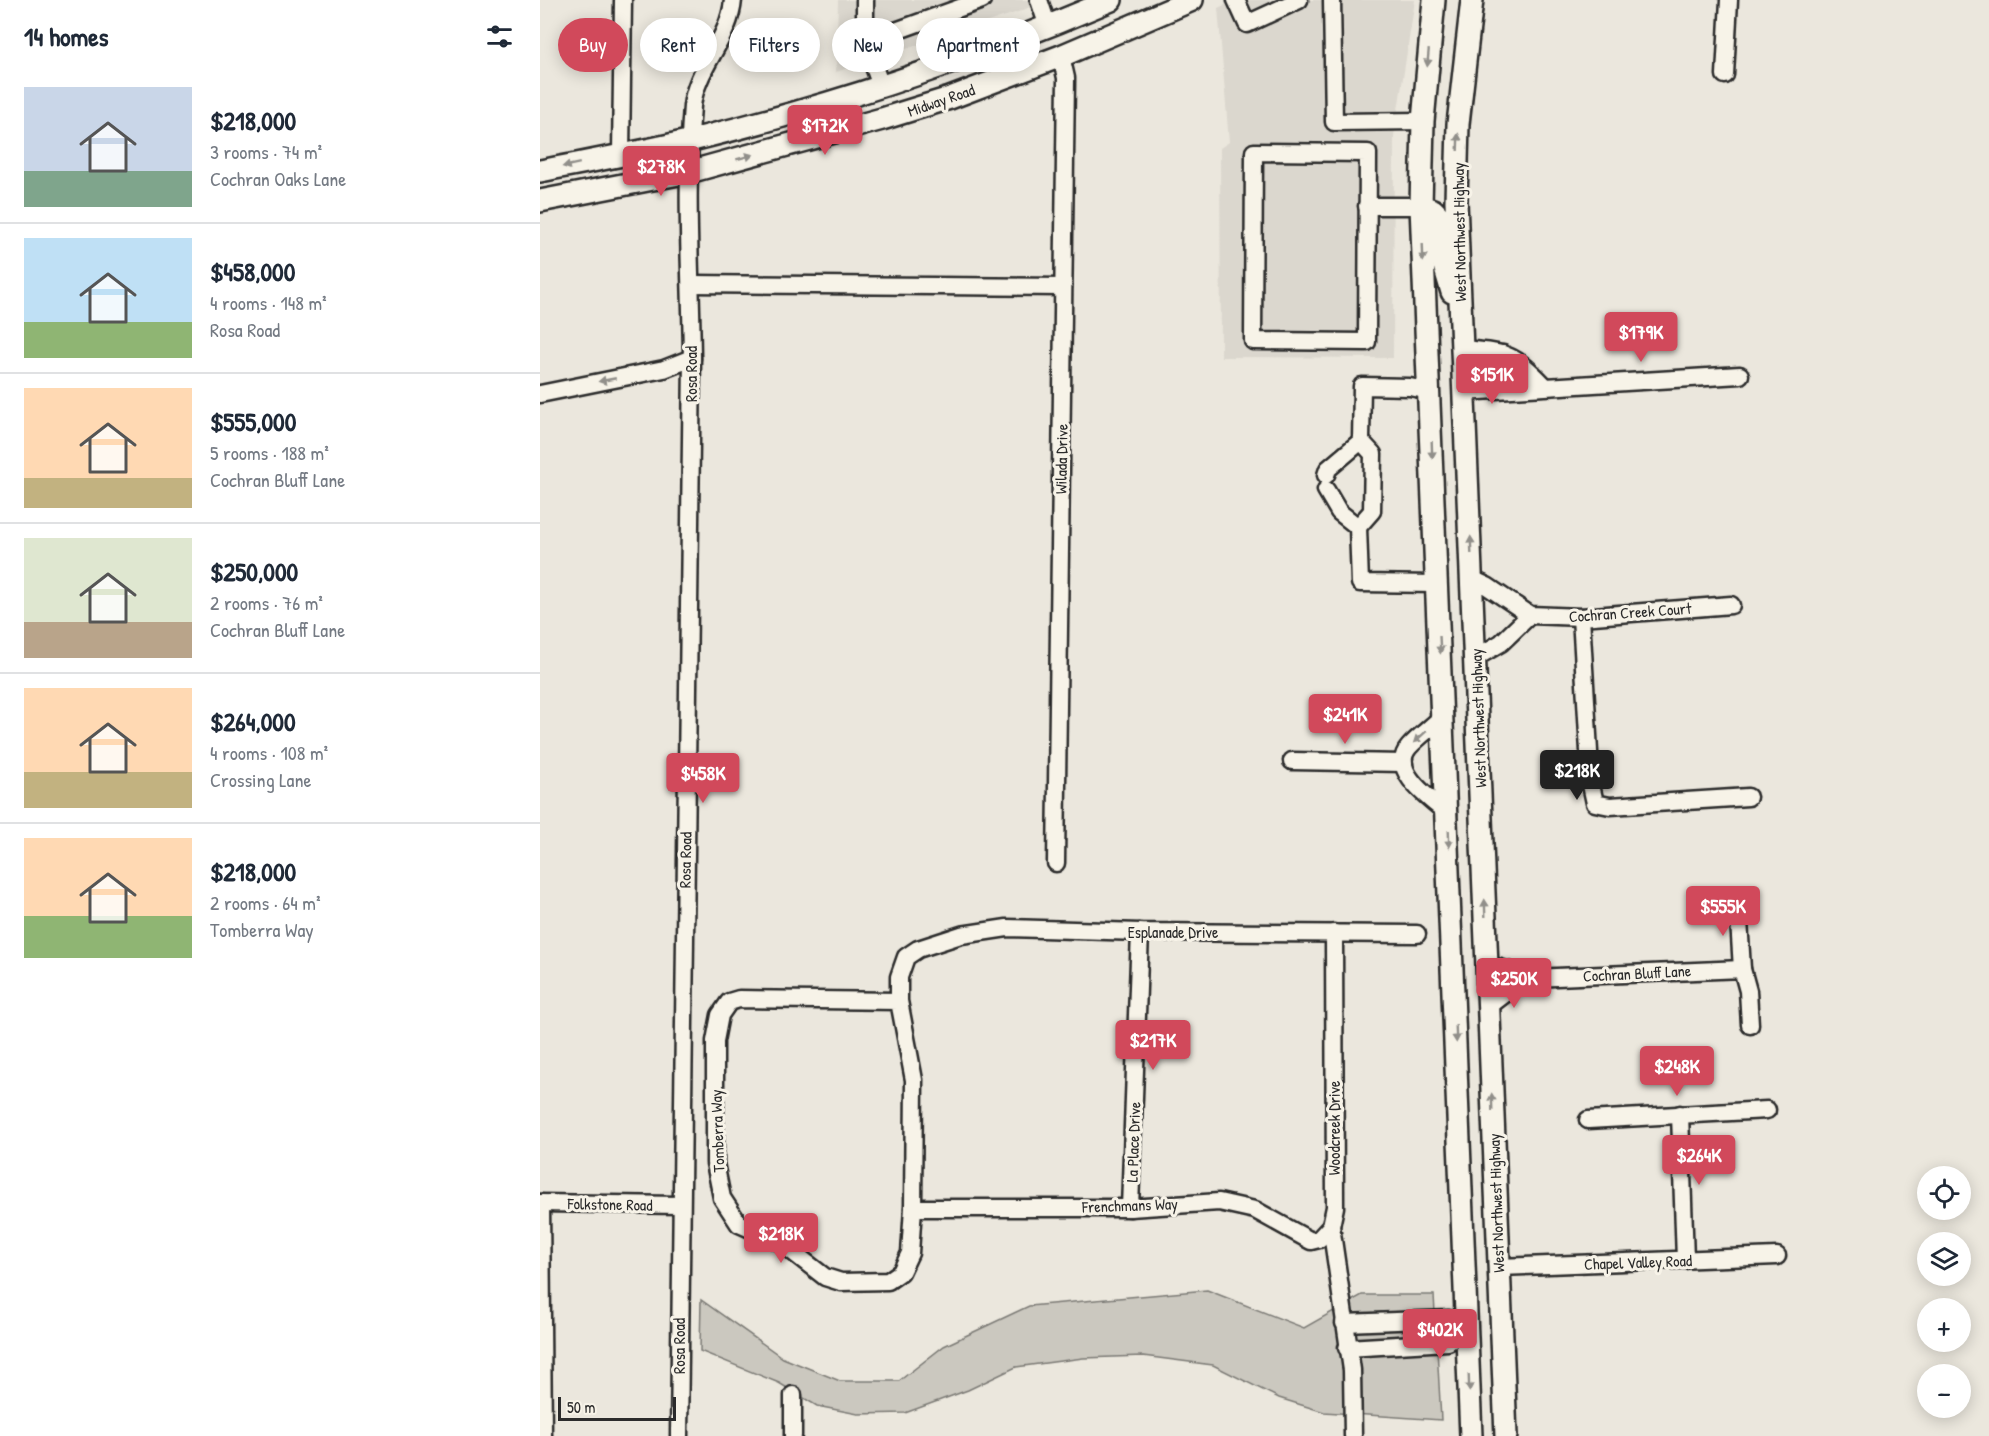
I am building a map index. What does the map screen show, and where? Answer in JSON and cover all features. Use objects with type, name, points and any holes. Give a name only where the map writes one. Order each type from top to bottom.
[{"type":"main road","name":"Midway Road","points":[[540,171],[690,140],[881,86],[1048,27],[1112,0]]},
{"type":"main road","name":"Midway Road","points":[[540,201],[689,172],[882,120],[950,98],[1061,56],[1192,0]]},
{"type":"main road","name":"West Northwest Highway","points":[[1434,0],[1423,122],[1422,206],[1471,1436]]},
{"type":"main road","name":"West Northwest Highway","points":[[1472,0],[1458,135],[1456,201],[1506,1436]]},
{"type":"main road","points":[[1048,27],[1061,56]]},
{"type":"main road","points":[[1422,206],[1433,210],[1437,215],[1441,255],[1447,282],[1460,309]]},
{"type":"main road","points":[[1430,391],[1463,392]]},
{"type":"main road","points":[[1467,1330],[1501,1329]]},
{"type":"street","points":[[621,154],[623,0]]},
{"type":"street","name":"Rosa Road","points":[[679,1436],[692,358],[690,140],[696,90],[728,26],[733,0]]},
{"type":"street","points":[[866,0],[866,18]]},
{"type":"street","points":[[904,28],[982,0]]},
{"type":"street","points":[[1039,0],[1048,27]]},
{"type":"street","points":[[1236,0],[1247,24],[1299,0]]},
{"type":"street","points":[[1332,0],[1334,122],[1423,122]]},
{"type":"street","points":[[1725,75],[1729,0]]},
{"type":"street","name":"Wilada Drive","points":[[1056,863],[1066,78],[1061,56]]},
{"type":"street","points":[[876,72],[881,86]]},
{"type":"street","points":[[1254,153],[1368,153],[1367,206],[1367,342],[1253,341],[1254,153]]},
{"type":"street","points":[[1367,206],[1422,206]]},
{"type":"street","points":[[691,284],[1063,287]]},
{"type":"street","points":[[1462,349],[1503,354],[1515,358],[1544,385]]},
{"type":"street","points":[[1503,354],[1508,370],[1508,387]]},
{"type":"street","points":[[540,394],[664,369],[692,358]]},
{"type":"street","points":[[1463,392],[1508,387],[1740,375]]},
{"type":"street","points":[[1430,391],[1410,387],[1362,386],[1361,441],[1373,454],[1372,511],[1358,527],[1360,583],[1437,584]]},
{"type":"street","points":[[1358,527],[1339,512],[1326,483],[1328,470],[1361,441]]},
{"type":"street","points":[[1472,579],[1487,586],[1530,615],[1501,643],[1475,658]]},
{"type":"street","name":"Cochran Creek Court","points":[[1530,615],[1581,617],[1731,605]]},
{"type":"street","points":[[1581,617],[1591,785],[1595,803],[1610,806],[1748,797]]},
{"type":"street","points":[[1444,715],[1407,749],[1404,763],[1407,778],[1448,814]]},
{"type":"street","points":[[1292,761],[1404,763]]},
{"type":"street","points":[[1738,904],[1742,969],[1748,991],[1750,1025]]},
{"type":"street","name":"Esplanade Drive","points":[[932,945],[961,935],[1006,928],[1140,932],[1416,934]]},
{"type":"street","name":"La Place Drive","points":[[1130,1208],[1140,932]]},
{"type":"street","name":"Woodcreek Drive","points":[[1334,933],[1335,1207],[1331,1226],[1352,1370],[1353,1436]]},
{"type":"street","name":"Tomberra Way","points":[[899,1001],[739,999],[729,1002],[720,1015],[716,1041],[715,1163],[722,1198],[739,1224],[780,1242],[825,1277],[841,1282],[888,1281],[901,1272],[910,1253],[913,1208],[914,1080],[899,1001],[899,977],[906,957],[918,949],[932,945]]},
{"type":"street","name":"Cochran Bluff Lane","points":[[1487,964],[1514,980],[1742,969]]},
{"type":"street","points":[[1488,1007],[1514,980]]},
{"type":"street","points":[[1588,1120],[1767,1110]]},
{"type":"street","points":[[1680,1114],[1684,1260]]},
{"type":"street","points":[[540,1203],[543,1436]]},
{"type":"street","name":"Folkstone Road","points":[[540,1203],[680,1205]]},
{"type":"street","name":"Frenchmans Way","points":[[913,1208],[1130,1208],[1219,1203],[1255,1210],[1311,1241],[1319,1239],[1331,1226]]},
{"type":"street","name":"Chapel Valley Road","points":[[1499,1267],[1777,1256]]},
{"type":"street","points":[[1344,1323],[1449,1319],[1467,1330],[1448,1342],[1347,1348]]},
{"type":"street","points":[[793,1395],[793,1436]]},
{"type":"shaded area","points":[[838,0],[1046,0],[1000,18],[916,18],[916,46],[904,50],[904,18],[838,18]]},
{"type":"shaded area","points":[[1235,0],[1415,0],[1394,136],[1393,358],[1221,357],[1220,148],[1229,142],[1218,8]]},
{"type":"shaded area","points":[[1207,1290],[1304,1328],[1362,1295],[1434,1295],[1441,1420],[1324,1412],[1279,1398],[1213,1365],[1143,1356],[1083,1358],[1016,1367],[968,1390],[905,1413],[858,1414],[817,1406],[779,1383],[700,1351],[701,1300],[783,1358],[840,1381],[899,1381],[944,1346],[1029,1306]]}]
